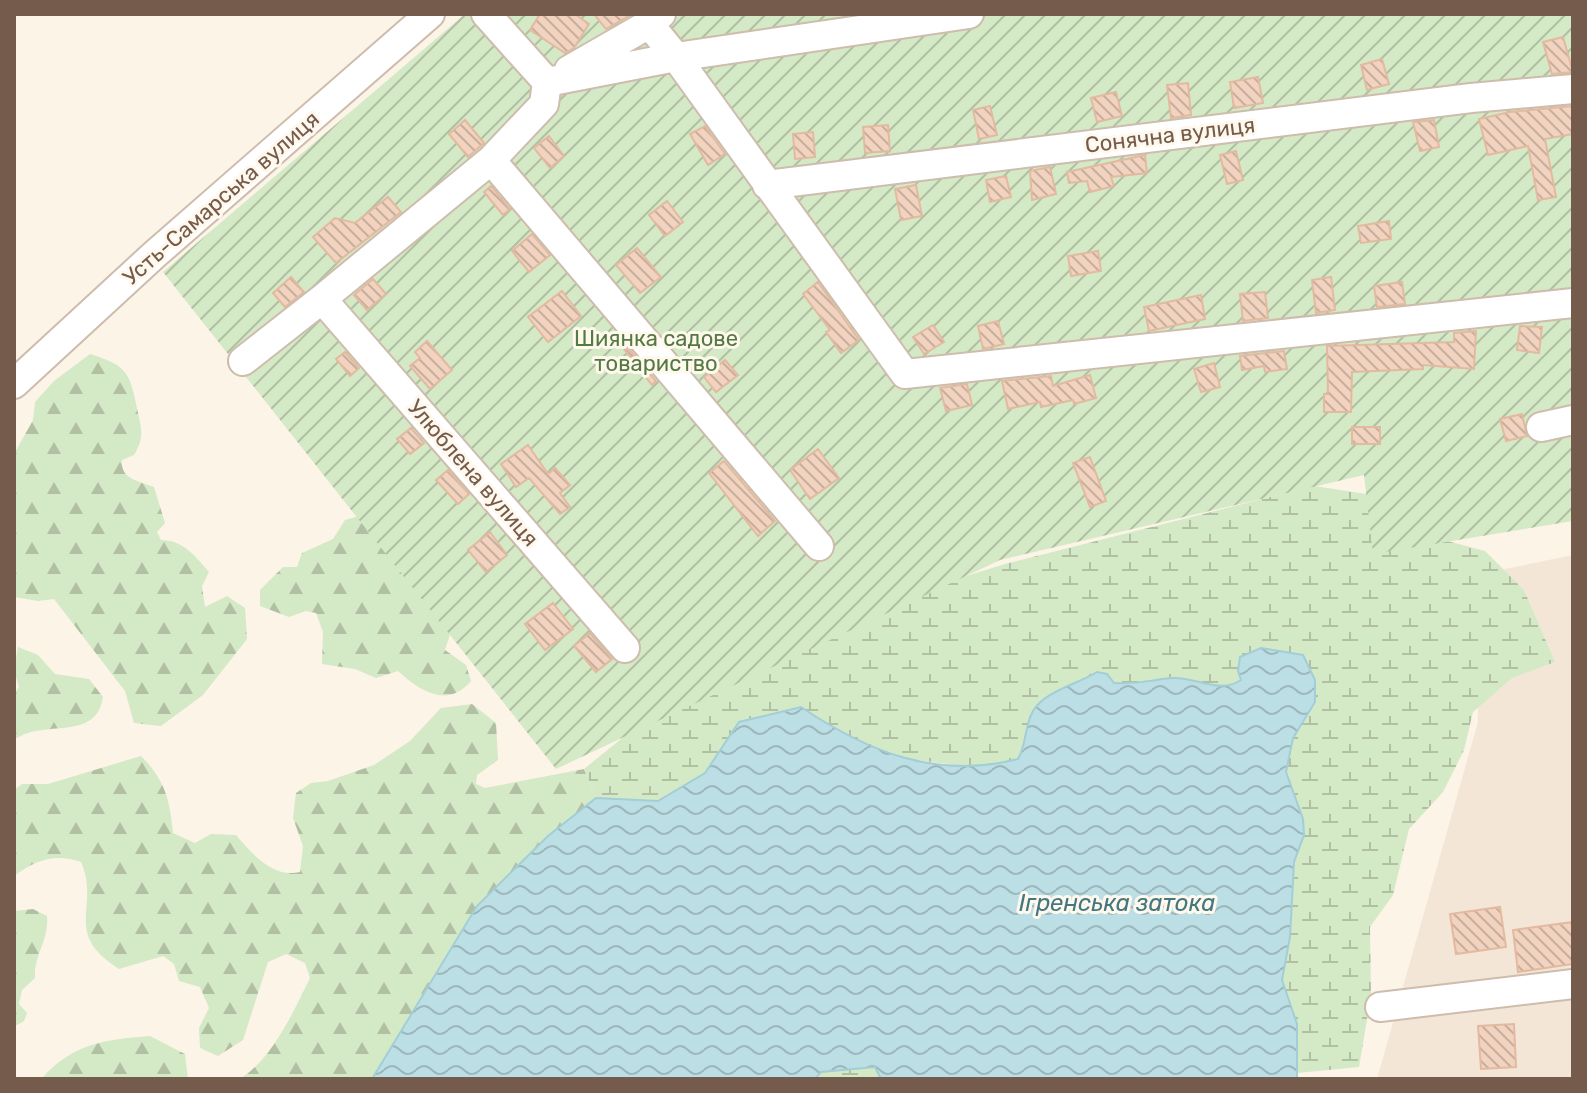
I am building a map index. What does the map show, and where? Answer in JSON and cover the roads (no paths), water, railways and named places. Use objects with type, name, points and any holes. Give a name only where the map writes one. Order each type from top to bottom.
[{"type":"street","name":"Усть-Самарська вулиця","points":[[14,384],[154,255],[430,14]]},
{"type":"street","points":[[243,361],[491,160],[544,104],[547,82],[486,14]]},
{"type":"street","points":[[547,82],[676,57],[969,14]]},
{"type":"street","points":[[547,82],[655,19],[676,57],[905,374],[1573,303]]},
{"type":"street","name":"Сонячна вулиця","points":[[767,185],[1456,99],[1573,89]]},
{"type":"street","points":[[491,160],[819,546]]},
{"type":"street","name":"Улюблена вулиця","points":[[322,299],[625,648]]},
{"type":"street","points":[[1541,427],[1573,420]]},
{"type":"street","points":[[1380,1007],[1573,984]]},
{"type":"water","name":"Ігренська затока","points":[[1261,648],[1303,655],[1315,680],[1315,702],[1293,738],[1286,772],[1303,819],[1304,835],[1294,862],[1290,937],[1282,980],[1297,1024],[1297,1079],[881,1079],[875,1067],[821,1072],[815,1079],[372,1079],[477,906],[548,836],[596,798],[658,801],[705,773],[739,722],[801,707],[852,737],[904,758],[931,764],[988,765],[1018,759],[1030,717],[1038,704],[1097,672],[1107,674],[1114,683],[1181,678],[1224,686],[1241,680],[1238,671],[1240,657]]},
{"type":"park label","name":"Шиянка садове товариство","points":[[656,350]]}]
